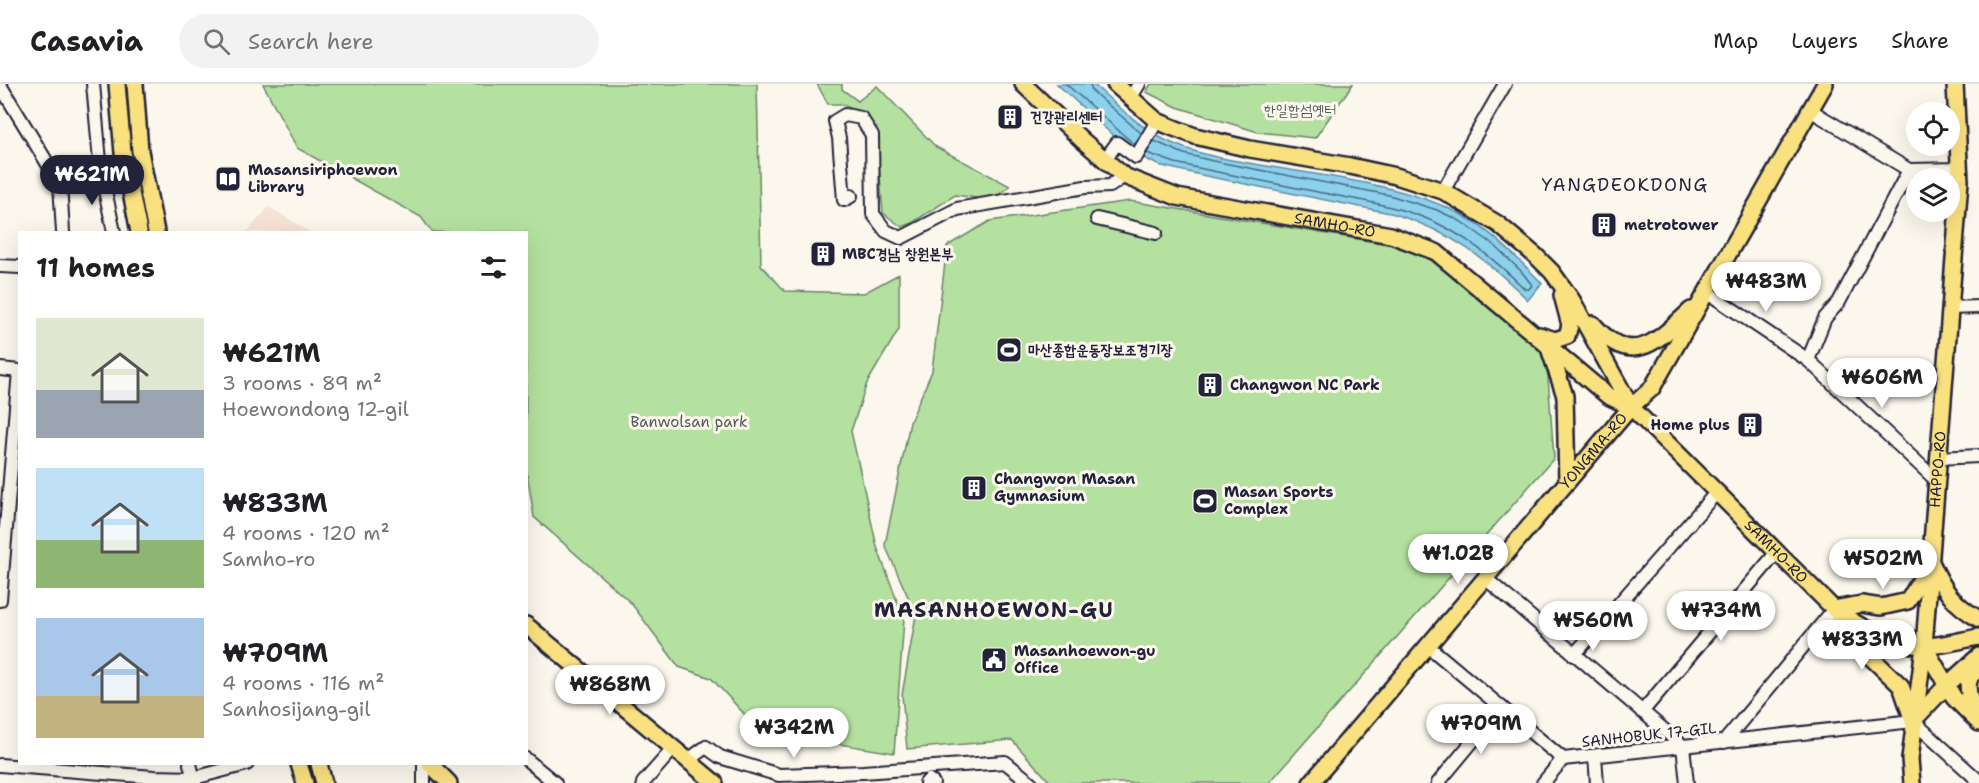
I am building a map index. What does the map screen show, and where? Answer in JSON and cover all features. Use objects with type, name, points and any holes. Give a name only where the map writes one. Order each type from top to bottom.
[{"type":"main road","points":[[117,84],[123,153],[139,231]]},
{"type":"main road","points":[[135,84],[140,151],[156,231]]},
{"type":"main road","name":"SAMHO-RO","points":[[1023,84],[1104,161],[1124,176],[1177,197],[1391,235],[1436,252],[1608,396],[1631,407]]},
{"type":"main road","name":"SAMHO-RO","points":[[1116,84],[1155,124],[1250,149],[1396,176],[1443,191],[1498,224],[1536,255],[1557,279],[1572,300],[1631,407],[1716,493],[1834,609],[1884,638],[1924,646]]},
{"type":"main road","name":"YONGMA-RO","points":[[1311,783],[1631,407],[1652,388],[1825,84]]},
{"type":"main road","name":"HAPPO-RO","points":[[1955,84],[1959,168]]},
{"type":"main road","name":"HAPPO-RO","points":[[1912,783],[1910,759],[1924,646],[1955,222]]},
{"type":"main road","points":[[1533,333],[1555,340],[1562,339],[1570,331],[1569,316],[1557,279]]},
{"type":"main road","points":[[1572,300],[1605,338],[1626,348],[1637,348],[1658,340],[1704,296]]},
{"type":"main road","points":[[1548,345],[1565,396],[1567,482]]},
{"type":"main road","points":[[1931,561],[1908,600],[1881,607],[1862,604],[1834,609],[1859,646],[1901,686],[1913,721],[1979,656]]},
{"type":"main road","points":[[1931,561],[1942,588],[1964,610],[1979,619]]},
{"type":"main road","points":[[528,627],[715,783]]},
{"type":"main road","points":[[1979,637],[1924,646],[1954,698],[1979,723]]},
{"type":"main road","points":[[1979,669],[1971,677],[1968,688],[1979,717]]},
{"type":"main road","points":[[299,765],[305,783]]},
{"type":"main road","points":[[319,765],[324,783]]},
{"type":"main road","points":[[431,765],[448,783]]},
{"type":"street","points":[[93,84],[101,172],[114,231]]},
{"type":"street","points":[[1130,99],[1139,84]]},
{"type":"street","points":[[1443,191],[1505,84]]},
{"type":"street","points":[[0,85],[60,184],[63,231]]},
{"type":"street","points":[[1810,110],[1906,168]]},
{"type":"street","points":[[851,196],[844,200],[835,121],[845,115],[861,118],[872,135],[873,214],[886,231],[901,238],[957,209],[1085,187],[1110,186],[1124,176]]},
{"type":"street","points":[[1104,161],[1117,142],[1136,157],[1155,124]]},
{"type":"street","points":[[60,184],[94,176],[101,172]]},
{"type":"street","points":[[1808,360],[1825,318],[1839,302],[1906,176]]},
{"type":"street","points":[[1097,219],[1156,233]]},
{"type":"street","points":[[0,266],[18,267]]},
{"type":"street","points":[[1704,296],[1808,360],[1936,480]]},
{"type":"street","points":[[1949,308],[1979,307]]},
{"type":"street","points":[[0,369],[18,370]]},
{"type":"street","points":[[0,600],[9,530],[18,386]]},
{"type":"street","points":[[1938,458],[1979,456]]},
{"type":"street","points":[[1574,655],[1716,493]]},
{"type":"street","points":[[1642,712],[1777,552]]},
{"type":"street","points":[[1485,578],[1683,746],[1687,783]]},
{"type":"street","points":[[1724,742],[1834,609]]},
{"type":"street","name":"SANHOBUK 17-GIL","points":[[1428,646],[1563,759],[1913,721]]},
{"type":"street","points":[[1438,783],[1501,707]]},
{"type":"street","points":[[1913,721],[1979,781]]},
{"type":"street","points":[[688,760],[706,747],[720,757],[779,775],[1005,762],[1031,783]]},
{"type":"street","points":[[643,783],[674,748]]},
{"type":"street","points":[[1595,756],[1597,783]]},
{"type":"street","points":[[1543,783],[1563,759]]},
{"type":"street","points":[[528,761],[555,783]]},
{"type":"street","points":[[0,765],[72,767],[153,780],[195,780],[244,765]]},
{"type":"street","points":[[190,765],[195,780]]},
{"type":"street","points":[[424,765],[424,783]]},
{"type":"street","points":[[70,783],[72,767]]},
{"type":"street","points":[[921,768],[929,782]]},
{"type":"shaded area","points":[[269,207],[308,231],[248,231]]},
{"type":"green space","name":"Banwolsan park","points":[[263,84],[757,84],[761,265],[785,291],[864,293],[899,274],[899,329],[867,383],[851,431],[877,547],[904,619],[894,753],[760,731],[711,678],[679,667],[631,603],[534,517],[528,479],[528,231],[431,231],[421,217],[297,148]]},
{"type":"green space","points":[[817,84],[842,84],[842,89],[858,101],[877,86],[936,147],[1010,186],[992,200],[955,195],[902,227],[883,213],[876,128],[863,113],[841,104],[828,104]]},
{"type":"green space","name":"한일합섬옛터","points":[[1151,84],[1353,84],[1315,138],[1258,132],[1177,107],[1146,92]]},
{"type":"green space","name":"Masan Sports Complex","points":[[1130,201],[1405,247],[1451,270],[1546,350],[1554,458],[1269,783],[1051,783],[1012,740],[907,749],[902,695],[916,615],[885,545],[910,422],[932,371],[947,246],[990,221]]},
{"type":"water","points":[[1057,84],[1093,84],[1146,128],[1178,146],[1231,160],[1369,184],[1441,205],[1484,229],[1542,283],[1528,300],[1467,248],[1416,221],[1395,214],[1158,165],[1119,141]]},
{"type":"place","name":"건강관리센터","points":[[1010,117]]},
{"type":"place","name":"Masansiriphoewon Library","points":[[228,179]]},
{"type":"place","name":"metrotower","points":[[1604,225]]},
{"type":"place","name":"MBC경남 창원본부","points":[[823,254]]},
{"type":"place","name":"마산종합운동장보조경기장","points":[[1009,350]]},
{"type":"place","name":"Changwon NC Park","points":[[1210,385]]},
{"type":"place","name":"Home plus","points":[[1750,425]]},
{"type":"place","name":"Changwon Masan Gymnasium","points":[[974,488]]},
{"type":"place","name":"Masan Sports Complex","points":[[1205,501]]},
{"type":"place","name":"Masanhoewon-gu Office","points":[[994,660]]},
{"type":"district","name":"YANGDEOKDONG","points":[[1625,185]]},
{"type":"district","name":"MASANHOEWON-GU","points":[[994,610]]}]
